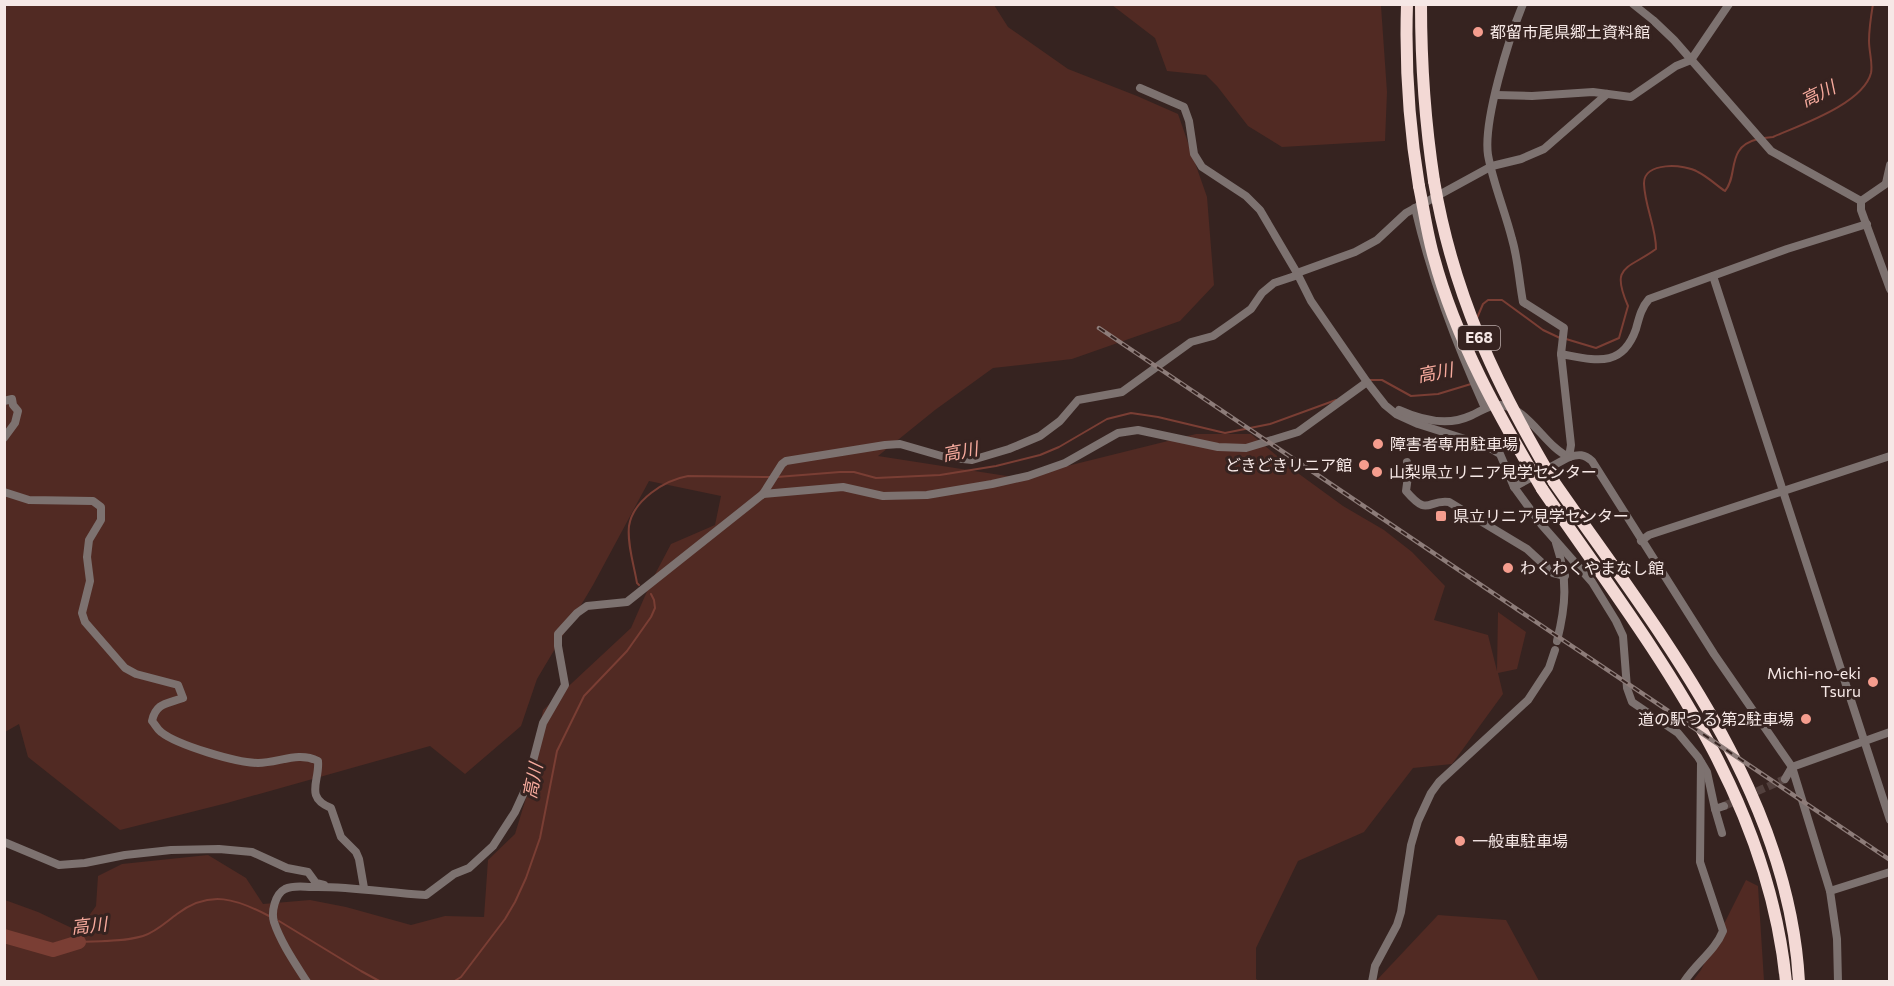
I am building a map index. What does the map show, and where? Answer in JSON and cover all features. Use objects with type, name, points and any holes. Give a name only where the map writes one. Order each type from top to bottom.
[{"type":"highway","name":"E68","points":[[1407,4],[1407,85],[1419,186],[1434,258],[1460,333],[1477,372],[1542,489],[1675,685],[1731,783],[1753,836],[1771,891],[1784,955],[1786,981]]},
{"type":"highway","name":"E68","points":[[1422,4],[1425,118],[1434,181],[1446,243],[1466,306],[1490,364],[1554,482],[1690,681],[1713,718],[1743,775],[1768,834],[1787,894],[1794,928],[1799,981]]},
{"type":"street","points":[[1523,4],[1496,95],[1488,155],[1513,241],[1524,302],[1564,328],[1562,352],[1571,445],[1569,457]]},
{"type":"street","points":[[1633,4],[1653,20],[1691,60],[1771,151],[1861,201]]},
{"type":"street","points":[[1496,95],[1532,96],[1593,92],[1631,97],[1676,66],[1691,60],[1729,4]]},
{"type":"street","points":[[1140,88],[1184,107],[1189,121],[1194,154],[1202,167],[1246,196],[1260,210],[1298,274],[1311,301],[1385,405],[1396,414],[1418,424],[1494,449],[1500,454],[1514,487],[1554,539],[1592,582],[1616,621],[1623,636],[1627,688],[1632,702],[1678,733],[1707,772],[1722,833]]},
{"type":"street","points":[[307,981],[280,938],[273,920],[276,899],[285,889],[298,886],[327,886],[426,895],[454,874],[470,867],[493,846],[515,813],[526,788],[543,723],[554,700],[565,685],[558,634],[577,613],[587,606],[627,602],[763,494],[786,460],[900,444],[945,457],[972,460],[1040,436],[1060,422],[1078,400],[1122,392],[1191,342],[1213,336],[1251,309],[1262,293],[1274,283],[1355,252],[1377,240],[1406,213],[1492,166],[1521,159],[1544,149],[1606,94]]},
{"type":"street","points":[[1861,201],[1888,182],[1890,165]]},
{"type":"street","points":[[1861,201],[1861,210],[1890,289]]},
{"type":"street","points":[[1415,208],[1435,285],[1485,408]]},
{"type":"street","points":[[1562,352],[1595,359],[1619,356],[1627,349],[1640,312],[1649,299],[1787,249],[1867,224]]},
{"type":"street","points":[[1713,276],[1890,820]]},
{"type":"street","points":[[763,494],[843,487],[883,496],[927,495],[992,484],[1028,476],[1065,463],[1118,433],[1138,430],[1218,447],[1246,448],[1298,432],[1367,382]]},
{"type":"street","points":[[4,401],[12,399],[18,411],[15,423],[4,438]]},
{"type":"street","points":[[1385,405],[1406,413],[1445,422],[1457,421],[1485,408],[1500,405],[1523,416],[1535,425],[1560,453],[1569,457]]},
{"type":"street","points":[[1514,487],[1569,457],[1579,454],[1592,461],[1720,663],[1792,767],[1830,891],[1837,939],[1838,981]]},
{"type":"street","points":[[1641,541],[1649,535],[1890,456]]},
{"type":"street","points":[[1407,462],[1409,469],[1406,491],[1415,502],[1422,506],[1429,506],[1444,501],[1449,502],[1527,549],[1553,573],[1565,576]]},
{"type":"street","points":[[4,492],[29,500],[93,501],[100,507],[101,520],[89,540],[87,557],[90,581],[82,613],[89,629],[125,668],[136,674],[178,686],[183,698],[157,708],[153,713],[152,721],[158,730],[167,736],[219,755],[256,763],[302,756],[318,761],[319,770],[314,788],[316,797],[324,806],[330,808],[341,837],[356,852],[364,888]]},
{"type":"street","points":[[1372,981],[1381,952],[1397,925],[1411,845],[1418,821],[1431,793],[1439,782],[1528,699],[1549,668],[1556,646],[1565,597],[1565,576],[1554,539]]},
{"type":"street","points":[[1785,778],[1792,767],[1890,732]]},
{"type":"street","points":[[1684,981],[1695,966],[1715,947],[1723,931],[1700,862],[1701,763]]},
{"type":"street","points":[[1715,809],[1724,806]]},
{"type":"street","points":[[4,842],[59,865],[171,850],[219,849],[252,852],[287,868],[308,872],[316,883],[327,886]]},
{"type":"street","points":[[1830,891],[1890,872]]},
{"type":"shaded area","points":[[5,5],[994,5],[1008,27],[1068,69],[1178,114],[1207,197],[1214,285],[1180,321],[1072,359],[993,368],[935,410],[878,456],[1019,478],[1196,434],[1251,434],[1295,471],[1343,506],[1384,530],[1412,552],[1445,586],[1434,620],[1488,635],[1497,671],[1498,612],[1526,632],[1517,669],[1498,673],[1503,694],[1452,764],[1413,768],[1364,832],[1298,861],[1256,948],[1256,979],[1259,981],[5,981],[5,900],[38,912],[78,931],[96,906],[98,876],[122,864],[208,855],[246,878],[263,904],[310,900],[346,907],[411,925],[445,916],[484,917],[488,860],[515,834],[530,785],[543,710],[631,628],[671,544],[715,525],[721,496],[649,481],[593,585],[537,679],[521,726],[465,774],[430,746],[227,803],[120,830],[28,757],[19,724],[5,732]]},
{"type":"shaded area","points":[[1112,5],[1379,5],[1381,6],[1387,92],[1385,141],[1282,147],[1248,126],[1206,75],[1167,71],[1155,38]]},
{"type":"shaded area","points":[[1746,880],[1758,886],[1764,981],[1692,982],[1701,970]]},
{"type":"shaded area","points":[[1438,915],[1506,920],[1539,981],[1376,981]]},
{"type":"waterway","name":"高川","points":[[1764,138],[1773,137],[1814,120],[1844,104],[1866,84],[1871,73],[1869,36],[1873,4]]},
{"type":"waterway","name":"高川","points":[[1566,339],[1596,348],[1619,338],[1628,306],[1623,293],[1621,275],[1630,265],[1656,249],[1644,184],[1650,171],[1666,166],[1692,169],[1725,191],[1741,148],[1758,139]]},
{"type":"waterway","name":"高川","points":[[1477,318],[1483,304],[1488,300],[1502,300],[1543,330],[1560,338]]},
{"type":"waterway","name":"高川","points":[[1474,338],[1474,351]]},
{"type":"waterway","name":"高川","points":[[1369,380],[1382,380],[1411,396],[1438,394],[1471,384]]},
{"type":"waterway","name":"高川","points":[[777,477],[840,472],[854,472],[876,478],[940,475],[996,466],[1040,455],[1059,447],[1107,419],[1131,413],[1225,433],[1270,424],[1336,400]]},
{"type":"waterway","name":"高川","points":[[639,585],[630,547],[629,526],[637,508],[651,493],[670,482],[688,476],[772,477]]},
{"type":"waterway","name":"高川","points":[[453,982],[461,977],[505,919],[515,902],[540,838],[557,751],[584,696],[627,651],[651,617],[655,608],[651,594]]},
{"type":"waterway","name":"高川","points":[[79,942],[143,936],[189,906],[212,899],[224,899],[247,905],[271,917]]},
{"type":"waterway","name":"高川","points":[[279,921],[381,982]]},
{"type":"waterway","name":"高川","points":[[4,936],[53,950],[79,942]]},
{"type":"tunnel","points":[[1724,806],[1785,779]]},
{"type":"railway","points":[[1099,328],[1890,860]]},
{"type":"place","name":"都留市尾県郷土資料館","points":[[1478,32]]},
{"type":"place","name":"障害者専用駐車場","points":[[1378,444]]},
{"type":"place","name":"どきどきリニア館","points":[[1364,465]]},
{"type":"place","name":"山梨県立リニア見学センター","points":[[1377,472]]},
{"type":"place","name":"県立リニア見学センター","points":[[1441,516]]},
{"type":"place","name":"わくわくやまなし館","points":[[1508,568]]},
{"type":"place","name":"Michi-no-eki Tsuru","points":[[1873,682]]},
{"type":"place","name":"道の駅つる 第2駐車場","points":[[1806,719]]},
{"type":"place","name":"一般車駐車場","points":[[1460,841]]}]
